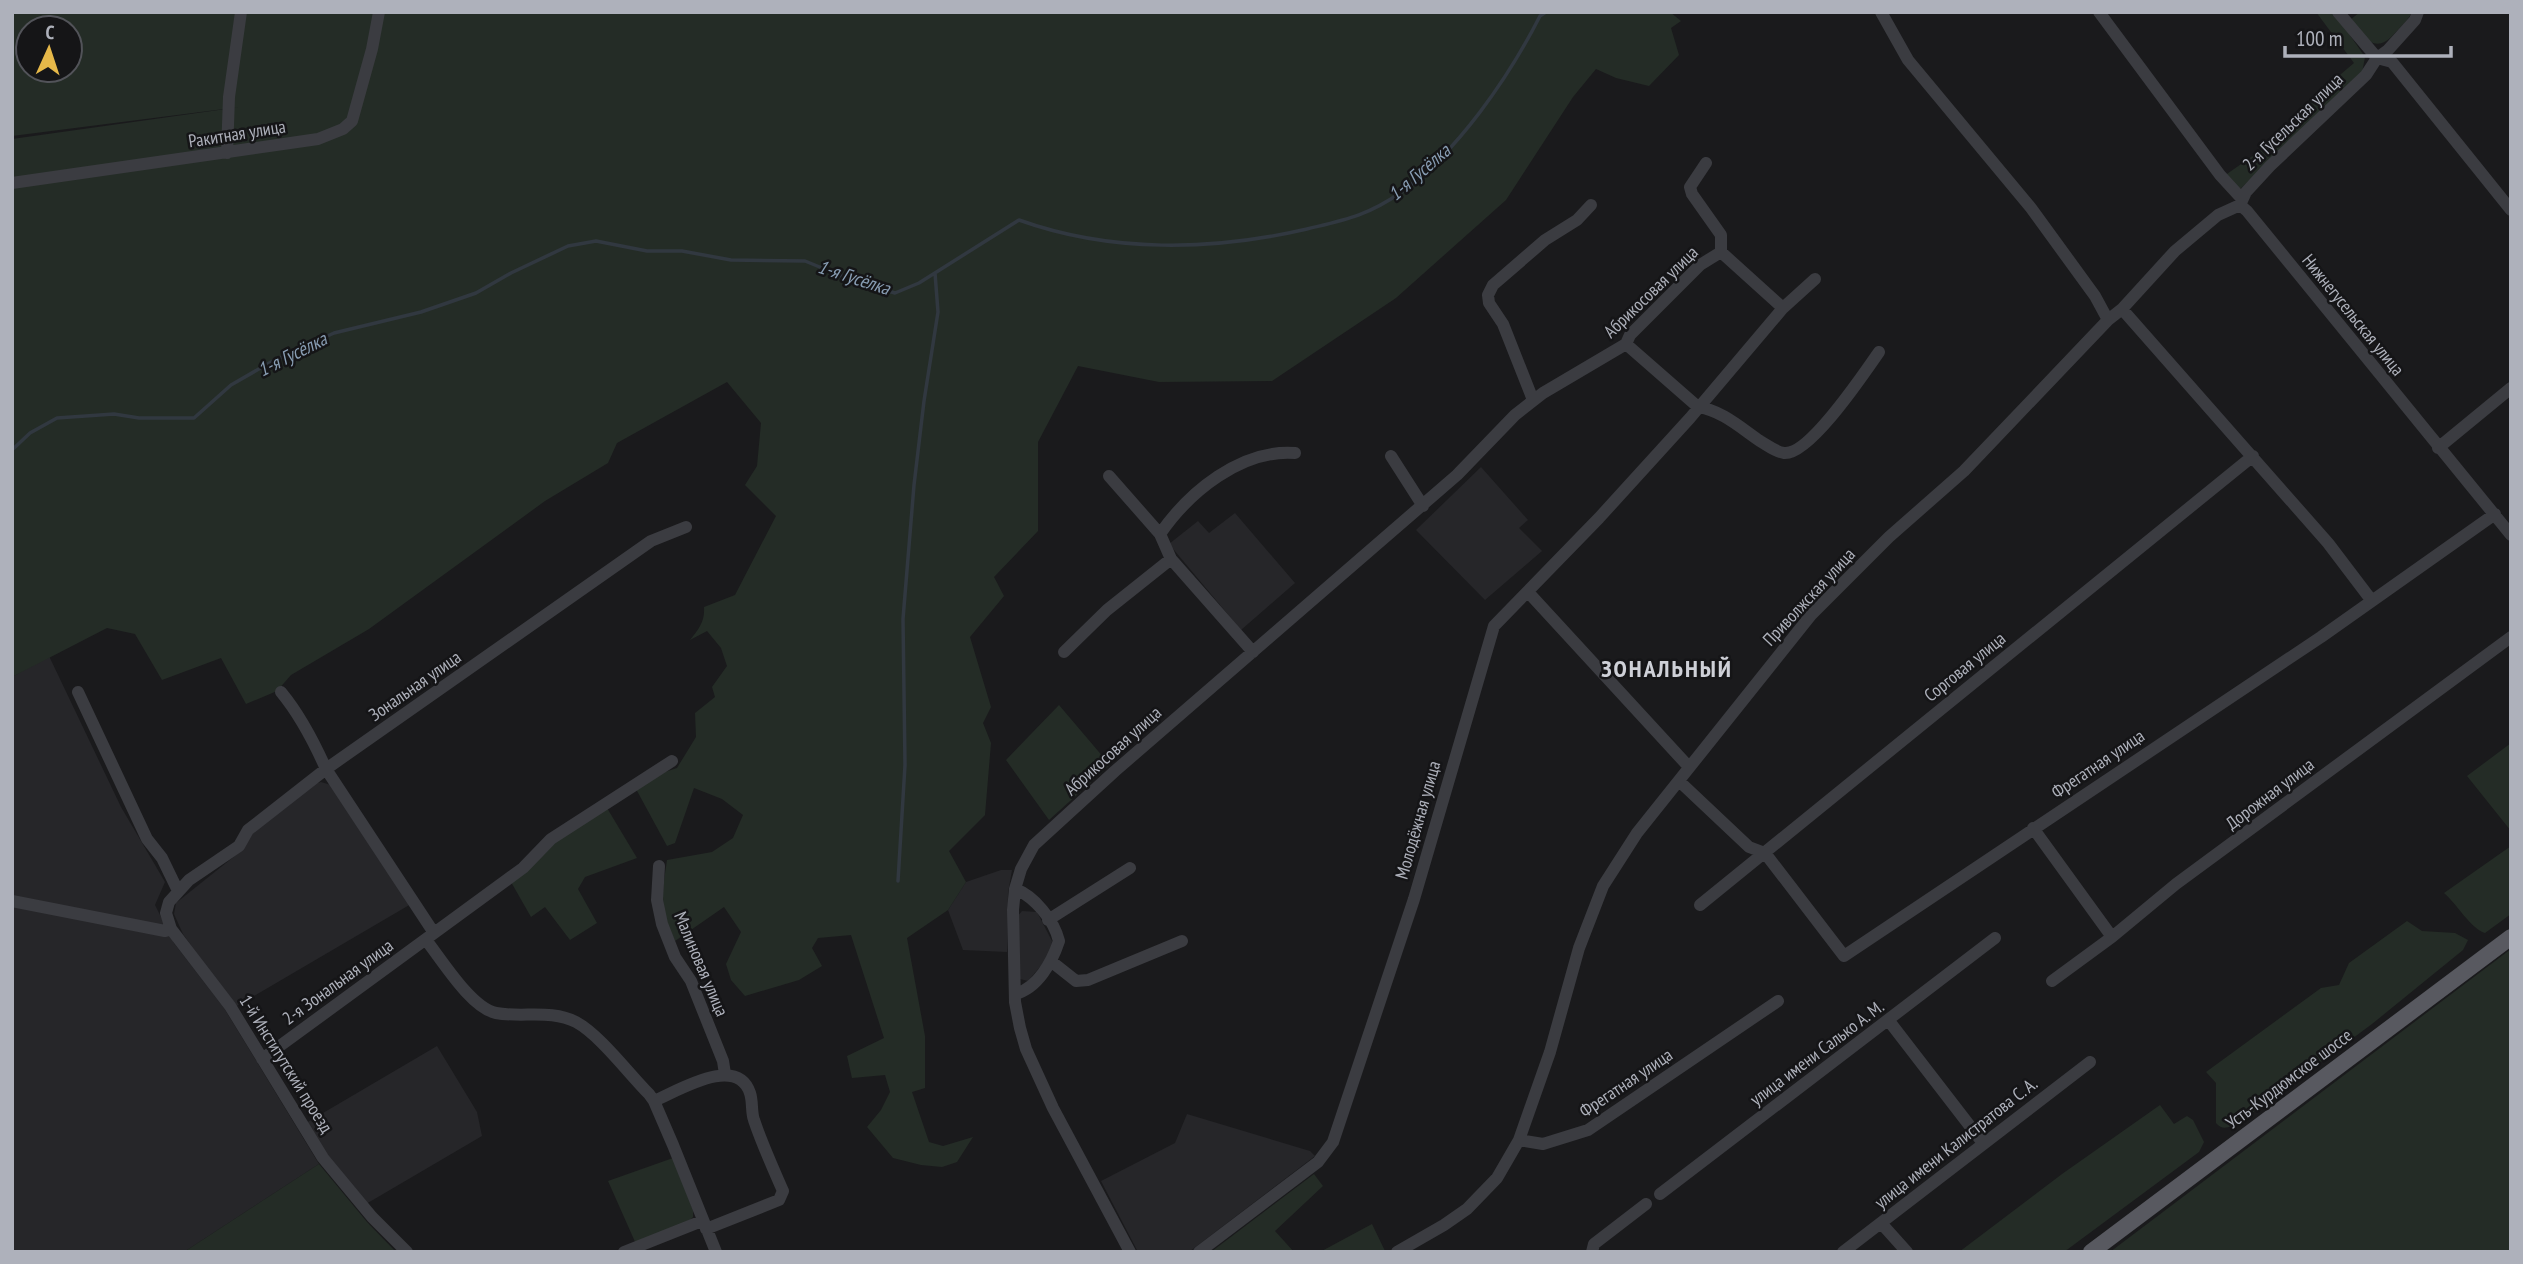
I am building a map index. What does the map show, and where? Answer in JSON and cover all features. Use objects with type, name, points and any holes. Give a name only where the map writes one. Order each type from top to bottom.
[{"type":"main road","name":"Усть-Курдюмское шоссе","points":[[2091,1252],[2511,937]]},
{"type":"street","points":[[227,153],[229,97],[241,12]]},
{"type":"street","name":"Ракитная улица","points":[[12,183],[318,139],[343,129],[352,121],[372,49],[379,12]]},
{"type":"street","points":[[1881,12],[1908,60],[2031,208],[2095,296],[2108,320]]},
{"type":"street","name":"Нижнегусельская улица","points":[[2099,12],[2247,211],[2511,535]]},
{"type":"street","points":[[2338,12],[2376,58],[2392,62],[2511,210]]},
{"type":"street","name":"2-я Гусельская улица","points":[[2108,320],[2122,309],[2175,251],[2218,215],[2241,202],[2270,166],[2366,75],[2376,58],[2388,50],[2418,12]]},
{"type":"street","points":[[1706,163],[1690,187],[1692,194],[1721,235],[1721,251],[1783,308]]},
{"type":"street","points":[[1533,400],[1503,324],[1489,303],[1488,295],[1493,285],[1545,240],[1577,220],[1591,205]]},
{"type":"street","name":"Абрикосовая улица","points":[[1130,1252],[1053,1108],[1020,1028],[1013,953],[1015,888],[1034,845],[1115,771],[1423,506],[1515,415],[1533,400],[1626,344],[1630,335],[1700,265],[1721,251]]},
{"type":"street","name":"Молодёжная улица","points":[[1199,1252],[1318,1162],[1333,1142],[1414,899],[1488,639],[1494,626],[1690,418],[1783,308],[1815,279]]},
{"type":"street","points":[[2122,309],[2328,543],[2372,601]]},
{"type":"street","name":"Приволжская улица","points":[[1397,1252],[1467,1209],[1497,1178],[1519,1140],[1550,1052],[1579,948],[1603,886],[1637,833],[1811,615],[1889,537],[1964,471],[2108,320]]},
{"type":"street","points":[[1626,344],[1698,407],[1711,409],[1785,454],[1797,450],[1835,414],[1879,352]]},
{"type":"street","points":[[2438,448],[2511,388]]},
{"type":"street","points":[[1160,534],[1203,486],[1254,458],[1271,453],[1295,453]]},
{"type":"street","points":[[1391,456],[1423,506]]},
{"type":"street","name":"Сорговая улица","points":[[1700,905],[1765,853],[1774,842],[2253,456]]},
{"type":"street","points":[[1109,476],[1160,534],[1171,559],[1253,652]]},
{"type":"street","name":"Фрегатная улица","points":[[1765,853],[1844,956],[2310,645],[2495,514]]},
{"type":"street","name":"Зональная улица","points":[[178,891],[189,880],[239,846],[248,830],[326,769],[651,541],[686,527]]},
{"type":"street","points":[[1064,652],[1107,610],[1171,559]]},
{"type":"street","points":[[1528,592],[1689,767]]},
{"type":"street","name":"Дорожная улица","points":[[2052,981],[2112,937],[2176,884],[2511,637]]},
{"type":"street","points":[[12,901],[165,931],[172,929],[166,914],[169,902],[178,891],[162,858],[148,839],[78,692]]},
{"type":"street","points":[[281,692],[430,936],[474,1000],[494,1012],[528,1013],[574,1021],[589,1030],[654,1101],[716,1252]]},
{"type":"street","points":[[430,936],[523,868],[551,839],[672,761]]},
{"type":"street","points":[[1679,781],[1749,847],[1765,853]]},
{"type":"street","points":[[2034,828],[2112,937]]},
{"type":"street","name":"Малиновая улица","points":[[659,866],[657,900],[662,924],[675,957],[691,981],[723,1061],[725,1074]]},
{"type":"street","points":[[1048,920],[1130,868]]},
{"type":"street","points":[[1015,888],[1028,894],[1048,920],[1059,941],[1052,962],[1026,991],[1015,994]]},
{"type":"street","name":"1-й Институтский проезд","points":[[172,929],[230,1006],[323,1158],[372,1217],[407,1252]]},
{"type":"street","name":"2-я Зональная улица","points":[[262,1059],[430,936]]},
{"type":"street","name":"улица имени Салько А. М.","points":[[1660,1194],[1995,938]]},
{"type":"street","points":[[1052,962],[1076,981],[1088,980],[1182,941]]},
{"type":"street","name":"Фрегатная улица","points":[[1519,1140],[1543,1144],[1588,1130],[1778,1002]]},
{"type":"street","points":[[1889,1020],[1983,1143]]},
{"type":"street","name":"улица имени Калистратова С. А.","points":[[1843,1252],[2090,1062]]},
{"type":"street","points":[[624,1252],[779,1199],[783,1191],[752,1118],[750,1093],[743,1081],[725,1074],[714,1076],[654,1101]]},
{"type":"street","points":[[1591,1252],[1594,1244],[1646,1204]]},
{"type":"street","points":[[1881,1223],[1907,1252]]},
{"type":"shaded area","points":[[12,12],[1670,12],[1681,21],[1671,28],[1679,55],[1649,86],[1616,78],[1596,69],[1573,97],[1506,200],[1396,298],[1272,381],[1159,382],[1078,366],[1038,442],[1038,531],[994,577],[1004,596],[970,637],[991,707],[983,723],[991,743],[985,815],[949,851],[966,882],[948,910],[907,938],[925,1036],[925,1088],[912,1092],[929,1142],[943,1146],[973,1137],[957,1162],[942,1167],[893,1158],[867,1127],[881,1110],[890,1092],[885,1075],[852,1078],[847,1056],[884,1038],[851,935],[818,938],[812,948],[822,966],[799,980],[745,996],[731,980],[726,964],[741,932],[724,907],[675,941],[666,920],[663,892],[667,860],[712,852],[733,838],[743,815],[722,799],[694,788],[675,843],[667,846],[636,789],[677,768],[696,737],[695,713],[715,697],[712,687],[727,666],[721,648],[707,631],[690,640],[701,625],[704,607],[735,595],[776,516],[745,485],[757,466],[761,423],[727,382],[617,443],[608,463],[545,501],[369,629],[291,675],[277,691],[246,704],[221,658],[162,680],[135,634],[107,628],[12,677],[12,139],[240,107],[12,136]]},
{"type":"shaded area","points":[[2316,12],[2334,12],[2365,57],[2362,73],[2239,190],[2224,176],[2300,123],[2295,113],[2354,63]]},
{"type":"shaded area","points":[[2360,12],[2412,12],[2387,40],[2375,43],[2365,37],[2350,20]]},
{"type":"shaded area","points":[[1481,467],[1528,520],[1519,528],[1542,551],[1485,600],[1416,530]]},
{"type":"shaded area","points":[[1235,513],[1295,583],[1241,630],[1169,544],[1198,521],[1209,533]]},
{"type":"shaded area","points":[[49,656],[121,807],[165,882],[155,905],[174,943],[224,1008],[319,1164],[184,1252],[12,1252],[12,677]]},
{"type":"shaded area","points":[[1059,705],[1110,765],[1049,820],[1006,760]]},
{"type":"shaded area","points":[[2511,743],[2511,831],[2467,776]]},
{"type":"shaded area","points":[[321,782],[331,785],[411,904],[235,1007],[183,934],[174,914],[176,903],[241,851],[254,831],[313,784]]},
{"type":"shaded area","points":[[607,808],[637,858],[585,877],[578,889],[597,923],[570,940],[545,907],[531,917],[511,882],[553,843]]},
{"type":"shaded area","points":[[2511,846],[2511,914],[2485,933],[2475,927],[2444,893]]},
{"type":"shaded area","points":[[1001,870],[1012,870],[1008,893],[1007,952],[963,950],[948,910],[966,882]]},
{"type":"shaded area","points":[[1022,911],[1037,912],[1052,941],[1050,955],[1028,981],[1020,979],[1016,918]]},
{"type":"shaded area","points":[[2407,921],[2422,931],[2455,933],[2468,940],[2463,950],[2372,1024],[2240,1122],[2224,1128],[2219,1126],[2216,1123],[2216,1083],[2206,1072],[2321,988],[2339,985],[2349,963]]},
{"type":"shaded area","points":[[2511,949],[2511,1252],[2110,1252]]},
{"type":"shaded area","points":[[437,1046],[477,1112],[482,1136],[366,1204],[327,1156],[306,1123]]},
{"type":"shaded area","points":[[2160,1105],[2174,1124],[2187,1116],[2193,1120],[2204,1142],[2199,1152],[2064,1252],[1959,1252],[2062,1174]]},
{"type":"shaded area","points":[[1187,1114],[1310,1151],[1315,1156],[1189,1252],[1138,1252],[1101,1181],[1175,1143]]},
{"type":"shaded area","points":[[673,1158],[693,1210],[693,1217],[636,1244],[608,1181]]},
{"type":"shaded area","points":[[319,1164],[396,1252],[184,1252]]},
{"type":"shaded area","points":[[1314,1174],[1323,1186],[1275,1231],[1294,1252],[1211,1252]]},
{"type":"shaded area","points":[[1372,1224],[1384,1252],[1320,1252]]},
{"type":"waterway","name":"1-я Гусёлка","points":[[12,450],[30,433],[57,418],[114,414],[139,418],[194,418],[231,385],[271,362],[334,333],[421,312],[476,293],[568,246],[596,241],[647,251],[682,251],[731,260],[805,261],[854,281],[895,293],[919,283],[1019,220],[1089,238],[1162,245],[1235,242],[1344,220],[1388,201],[1442,157],[1480,112],[1513,64],[1540,16],[1546,12]]},
{"type":"waterway","points":[[898,881],[905,765],[903,619],[914,485],[938,312],[935,273]]},
{"type":"district","name":"ЗОНАЛЬНЫЙ","points":[[1667,669]]}]
